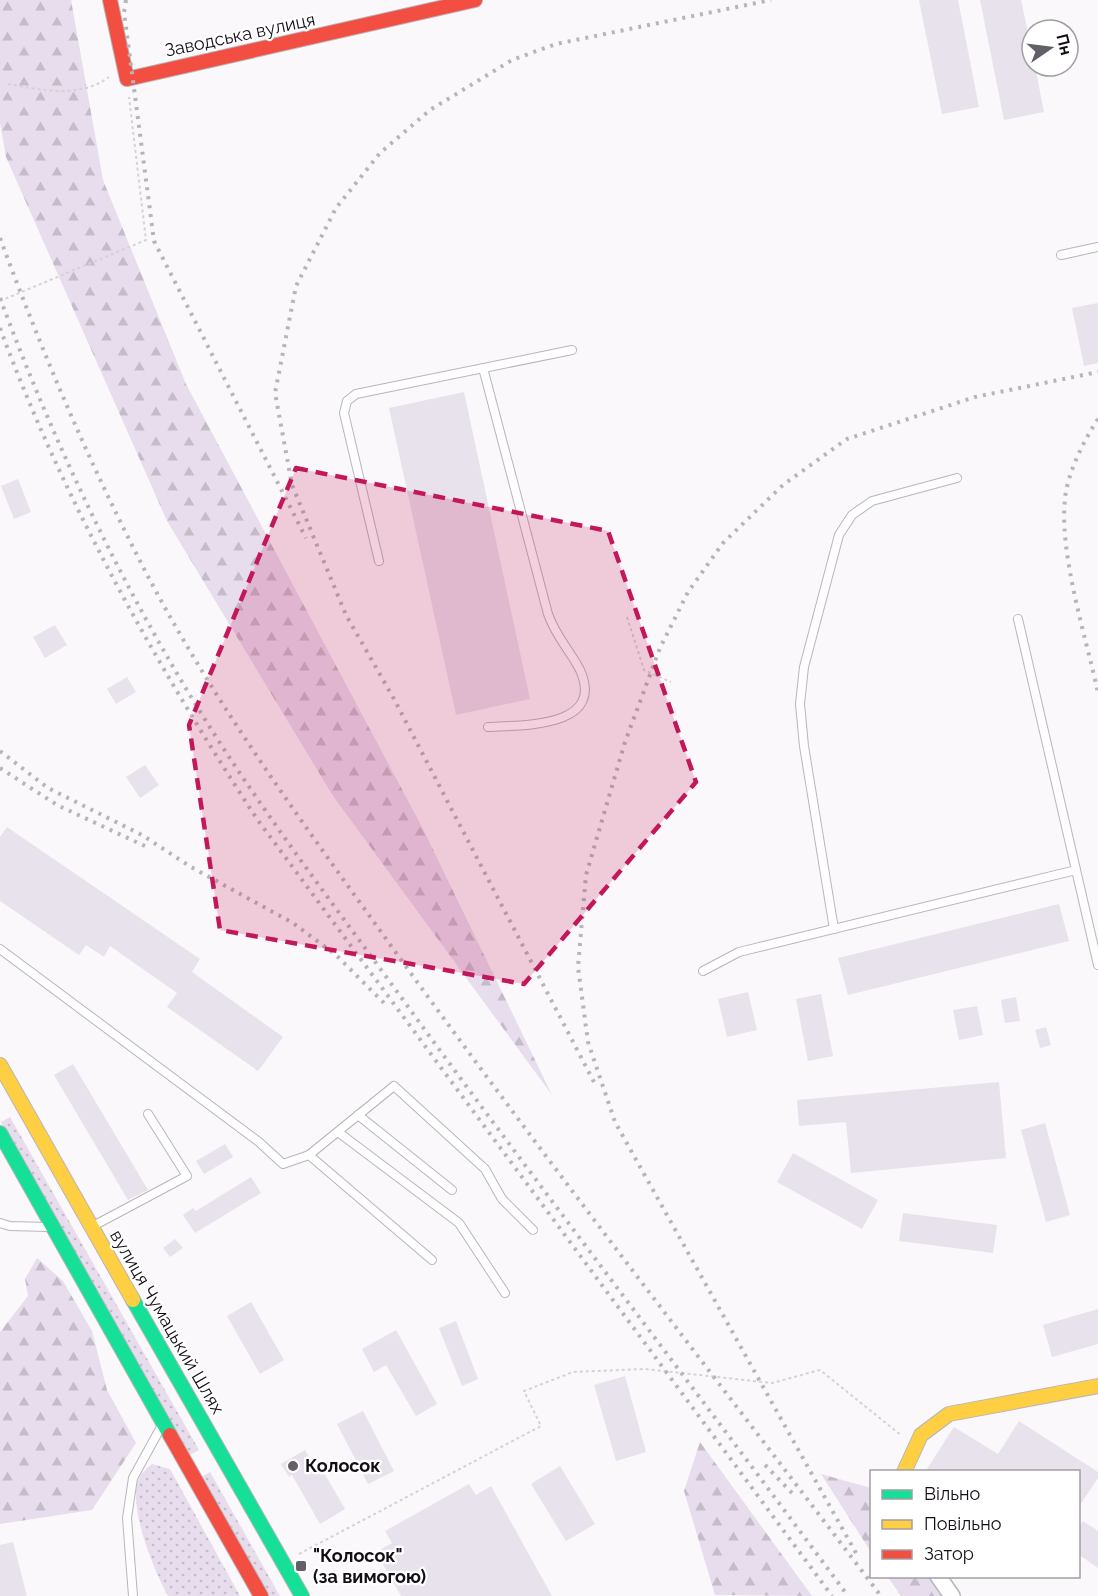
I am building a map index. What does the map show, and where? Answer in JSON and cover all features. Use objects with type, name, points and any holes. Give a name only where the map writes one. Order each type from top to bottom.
[{"type":"main road","points":[[110,0],[125,72]]},
{"type":"main road","name":"Заводська вулиця","points":[[125,72],[476,0]]},
{"type":"main road","name":"вулиця Чумацький Шлях","points":[[0,1065],[92,1227],[205,1461],[261,1596]]},
{"type":"main road","name":"вулиця Чумацький Шлях","points":[[0,1133],[4,1148],[54,1228],[163,1423],[205,1461],[283,1563],[302,1596]]},
{"type":"main road","points":[[905,1470],[921,1435],[949,1414],[1098,1386]]},
{"type":"street","points":[[939,1578],[952,1596]]},
{"type":"lane","points":[[1061,255],[1098,247]]},
{"type":"lane","points":[[379,561],[344,413],[347,401],[356,394],[572,350]]},
{"type":"lane","points":[[483,368],[548,614],[555,635],[579,668],[586,686],[581,705],[564,718],[541,724],[488,727]]},
{"type":"lane","points":[[834,929],[804,746],[800,704],[804,667],[839,535],[852,515],[872,501],[957,478]]},
{"type":"lane","points":[[1018,619],[1098,965]]},
{"type":"lane","points":[[703,971],[739,952],[1076,870]]},
{"type":"lane","points":[[0,949],[249,1135],[283,1164],[309,1155],[394,1086],[485,1169],[502,1199],[533,1230]]},
{"type":"lane","points":[[92,1227],[187,1176],[148,1114]]},
{"type":"lane","points":[[358,1115],[452,1190]]},
{"type":"lane","points":[[338,1132],[459,1223],[505,1293]]},
{"type":"lane","points":[[309,1155],[432,1260]]},
{"type":"lane","points":[[0,1223],[10,1226],[54,1228]]},
{"type":"lane","points":[[133,1596],[127,1518],[133,1478],[163,1423]]},
{"type":"path","points":[[0,301],[146,240],[125,72],[86,88],[54,93],[8,84]]},
{"type":"path","points":[[627,617],[644,670],[671,682]]},
{"type":"path","points":[[283,1563],[541,1426],[524,1391],[573,1372],[645,1369],[772,1383],[820,1370],[915,1447]]},
{"type":"highlighted area","points":[[296,468],[608,531],[696,782],[524,984],[220,930],[189,725]]},
{"type":"green space","points":[[0,0],[71,0],[103,180],[186,384],[422,827],[552,1095],[333,796],[167,521],[6,157],[0,123]]},
{"type":"green space","points":[[10,1117],[199,1450],[190,1455],[1,1122]]},
{"type":"green space","points":[[37,1258],[63,1281],[92,1331],[107,1390],[136,1443],[92,1510],[0,1524],[0,1332],[28,1296],[25,1279]]},
{"type":"green space","points":[[700,1442],[812,1596],[715,1595],[684,1491]]},
{"type":"green space","points":[[152,1464],[170,1469],[240,1596],[168,1596],[144,1538],[136,1505],[139,1478]]},
{"type":"green space","points":[[210,1472],[280,1596],[268,1596],[200,1478]]},
{"type":"green space","points":[[821,1474],[870,1488],[870,1550]]},
{"type":"green space","points":[[889,1578],[942,1578],[955,1596],[901,1596]]},
{"type":"building","points":[[919,0],[958,0],[979,107],[942,114]]},
{"type":"building","points":[[980,0],[1021,0],[1025,18],[1020,18],[1020,78],[1037,78],[1044,112],[1004,120]]},
{"type":"building","points":[[1098,303],[1098,363],[1084,366],[1072,308]]},
{"type":"building","points":[[464,392],[530,699],[456,715],[389,408]]},
{"type":"building","points":[[18,479],[31,512],[14,519],[1,486]]},
{"type":"building","points":[[55,625],[67,645],[45,658],[33,637]]},
{"type":"building","points":[[127,677],[136,692],[116,704],[107,689]]},
{"type":"building","points":[[145,765],[159,785],[140,798],[126,777]]},
{"type":"building","points":[[7,827],[200,959],[192,972],[283,1037],[258,1071],[167,1007],[177,993],[110,946],[104,957],[86,945],[79,955],[0,901],[0,837]]},
{"type":"building","points":[[1059,904],[1069,941],[848,995],[838,958]]},
{"type":"building","points":[[748,992],[757,1030],[727,1037],[718,999]]},
{"type":"building","points":[[821,994],[833,1056],[808,1061],[796,999]]},
{"type":"building","points":[[1016,997],[1020,1021],[1005,1023],[1001,1000]]},
{"type":"building","points":[[977,1006],[983,1035],[959,1040],[953,1010]]},
{"type":"building","points":[[1046,1027],[1051,1045],[1040,1048],[1035,1030]]},
{"type":"building","points":[[73,1064],[148,1190],[128,1200],[54,1075]]},
{"type":"building","points":[[999,1082],[1006,1158],[851,1173],[846,1122],[799,1126],[797,1100]]},
{"type":"building","points":[[1045,1123],[1070,1215],[1046,1222],[1021,1130]]},
{"type":"building","points":[[225,1144],[233,1157],[204,1174],[196,1161]]},
{"type":"building","points":[[793,1153],[878,1200],[862,1229],[777,1182]]},
{"type":"building","points":[[251,1177],[261,1193],[195,1233],[183,1215],[193,1208],[196,1211]]},
{"type":"building","points":[[903,1213],[997,1225],[993,1253],[899,1241]]},
{"type":"building","points":[[175,1239],[183,1248],[170,1257],[163,1248]]},
{"type":"building","points":[[251,1302],[284,1360],[260,1374],[227,1316]]},
{"type":"building","points":[[1098,1309],[1098,1344],[1052,1357],[1043,1325]]},
{"type":"building","points":[[456,1321],[478,1379],[462,1386],[439,1328]]},
{"type":"building","points":[[396,1330],[437,1404],[416,1416],[386,1365],[374,1372],[362,1349]]},
{"type":"building","points":[[625,1376],[646,1452],[616,1461],[594,1385]]},
{"type":"building","points":[[363,1411],[394,1471],[368,1484],[337,1424]]},
{"type":"building","points":[[1019,1421],[1098,1472],[1098,1478],[1080,1505],[1080,1470],[926,1470],[954,1427],[998,1454]]},
{"type":"building","points":[[305,1450],[316,1469],[320,1466],[345,1509],[320,1524],[292,1475],[289,1477],[281,1464]]},
{"type":"building","points":[[560,1466],[595,1524],[566,1541],[531,1484]]},
{"type":"building","points":[[469,1484],[476,1495],[491,1486],[552,1596],[401,1596],[376,1552],[392,1543],[385,1531]]},
{"type":"building","points":[[1083,1521],[1098,1531],[1098,1568],[1080,1555],[1080,1525]]},
{"type":"building","points":[[13,1542],[27,1596],[0,1596],[0,1545]]},
{"type":"railway","points":[[126,0],[124,12],[154,241],[306,538]]},
{"type":"railway","points":[[594,1082],[394,699],[346,615],[292,485],[275,393],[296,286],[336,208],[380,153],[430,110],[512,60],[556,44],[771,0]]},
{"type":"railway","points":[[0,238],[52,370],[129,540],[178,630],[236,724],[266,770],[454,1032],[881,1596]]},
{"type":"railway","points":[[0,298],[42,405],[90,510],[171,664],[227,753],[281,832],[422,1026],[848,1596]]},
{"type":"railway","points":[[0,328],[53,456],[115,581],[183,702],[257,819],[832,1596]]},
{"type":"railway","points":[[856,1553],[615,1122],[588,1042],[578,967],[586,875],[625,742],[660,648],[688,592],[723,543],[783,485],[847,439],[975,397],[1098,372]]},
{"type":"railway","points":[[1098,419],[1082,447],[1069,479],[1064,521],[1070,570],[1098,693]]},
{"type":"railway","points":[[0,751],[48,788],[142,835],[191,867],[293,923],[336,955],[386,1005]]},
{"type":"railway","points":[[0,768],[57,805],[147,847]]},
{"type":"railway","points":[[765,1465],[792,1493]]},
{"type":"traffic: fast","points":[[0,1133],[170,1435]]},
{"type":"traffic: fast","points":[[133,1300],[302,1596]]},
{"type":"traffic: slow","points":[[0,1065],[133,1300]]},
{"type":"traffic: slow","points":[[905,1470],[921,1435],[949,1414],[1098,1386]]},
{"type":"traffic: jam","points":[[110,0],[127,79],[475,0]]},
{"type":"traffic: jam","points":[[170,1435],[261,1596]]},
{"type":"place","name":"Колосок","points":[[293,1466]]},
{"type":"place","name":"\"Колосок\" (за вимогою)","points":[[301,1566]]}]
